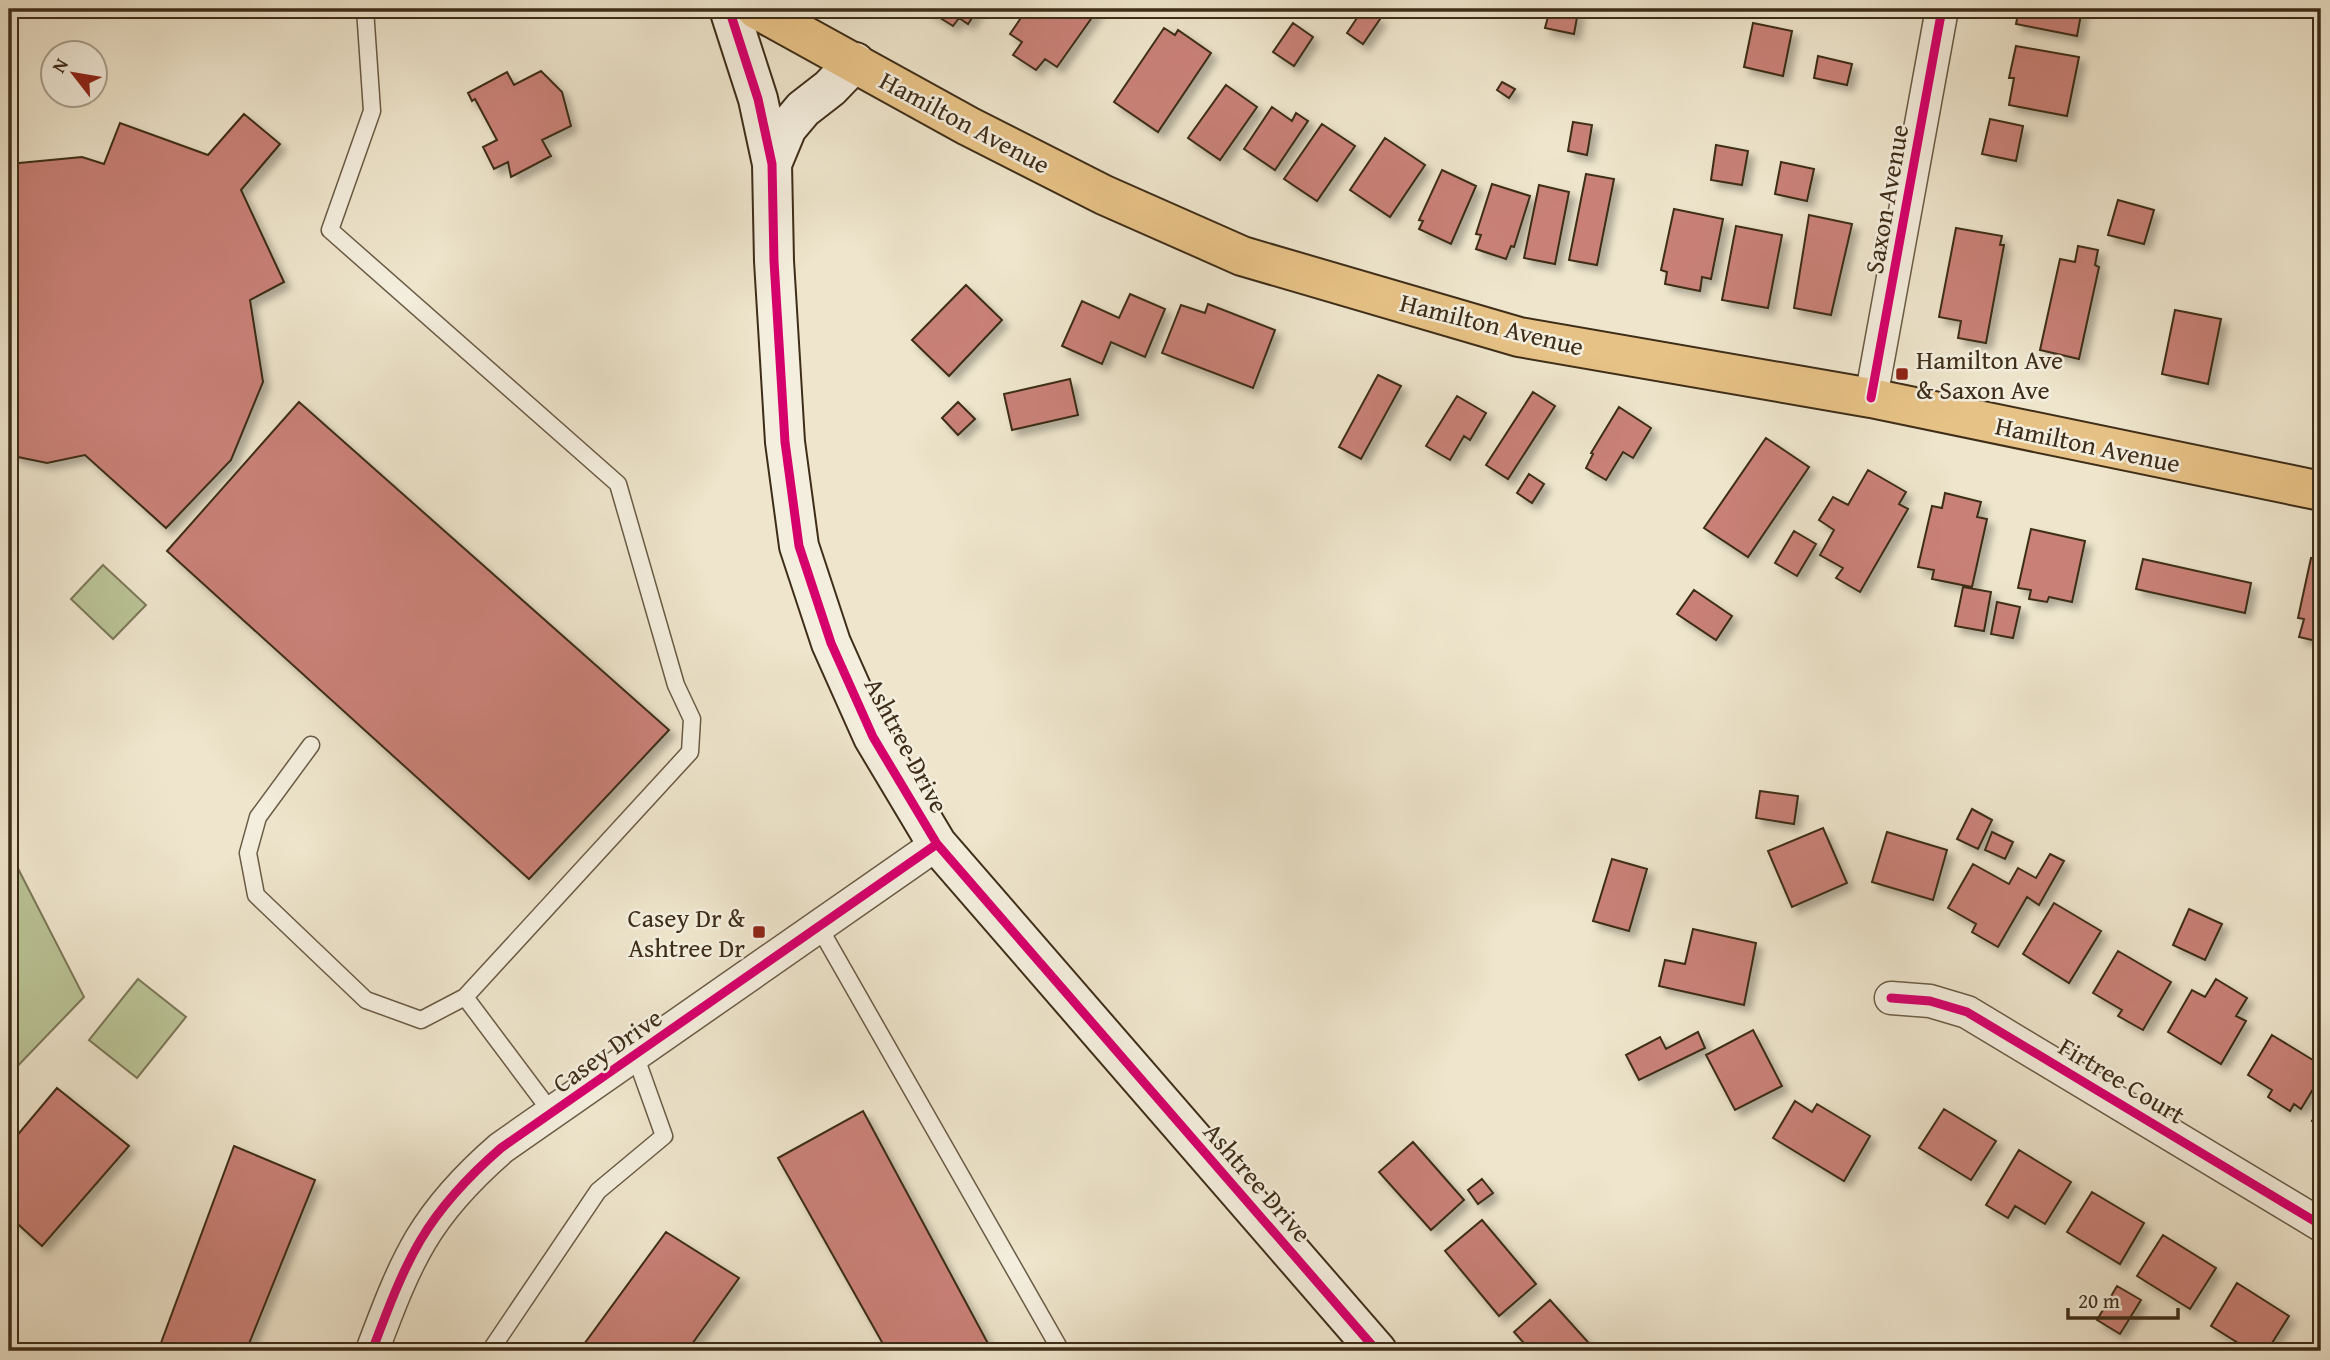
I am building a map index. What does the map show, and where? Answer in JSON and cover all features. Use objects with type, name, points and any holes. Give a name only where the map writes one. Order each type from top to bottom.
[{"type":"main road","name":"Hamilton Avenue","points":[[756,9],[968,126],[1104,195],[1242,256],[1519,337],[1871,398],[2321,491]]},
{"type":"street","name":"Ashtree Drive","points":[[729,9],[758,99],[772,164],[774,261],[785,442],[799,546],[831,643],[873,737],[937,844],[1377,1351]]},
{"type":"street","name":"Saxon Avenue","points":[[1871,398],[1942,9]]},
{"type":"street","points":[[772,164],[787,128],[803,109],[830,89],[855,62]]},
{"type":"street","name":"Casey Drive","points":[[372,1351],[396,1286],[428,1223],[461,1182],[501,1148],[937,844]]},
{"type":"street","name":"Firtree Court","points":[[1891,998],[1930,1001],[1967,1012],[2321,1225]]},
{"type":"lane","points":[[311,745],[258,817],[248,853],[256,895],[366,1000],[421,1020],[465,997],[690,752],[692,719],[676,685],[618,484],[330,230],[372,111],[365,9]]},
{"type":"lane","points":[[819,927],[1061,1351]]},
{"type":"lane","points":[[465,997],[552,1113]]},
{"type":"lane","points":[[490,1351],[598,1191],[664,1136],[635,1055]]},
{"type":"green space","points":[[103,565],[146,605],[113,639],[71,599]]},
{"type":"green space","points":[[9,851],[84,997],[9,1075]]},
{"type":"green space","points":[[138,979],[186,1017],[137,1078],[89,1040]]},
{"type":"building","points":[[926,9],[978,9],[968,24],[959,18],[953,26]]},
{"type":"building","points":[[1027,9],[1098,9],[1057,67],[1045,59],[1036,70],[1013,55],[1022,42],[1010,34]]},
{"type":"building","points":[[1363,9],[1380,19],[1363,44],[1347,33]]},
{"type":"building","points":[[1550,9],[1578,12],[1574,34],[1545,28]]},
{"type":"building","points":[[2019,9],[2082,9],[2077,36],[2016,24]]},
{"type":"building","points":[[1293,23],[1313,37],[1294,66],[1273,52]]},
{"type":"building","points":[[1753,23],[1792,31],[1783,76],[1744,67]]},
{"type":"building","points":[[1164,28],[1175,35],[1178,30],[1211,53],[1158,132],[1114,102]]},
{"type":"building","points":[[2016,46],[2079,57],[2067,116],[2009,105],[2014,78],[2009,78]]},
{"type":"building","points":[[1818,56],[1852,64],[1847,85],[1814,78]]},
{"type":"building","points":[[541,71],[562,92],[571,126],[542,140],[551,156],[511,177],[508,162],[494,169],[483,147],[497,140],[475,99],[472,101],[468,93],[507,72],[514,85]]},
{"type":"building","points":[[1502,82],[1515,89],[1509,98],[1497,90]]},
{"type":"building","points":[[1226,85],[1257,107],[1220,160],[1188,138]]},
{"type":"building","points":[[1272,107],[1292,121],[1296,113],[1308,121],[1275,170],[1244,149]]},
{"type":"building","points":[[244,114],[280,144],[241,190],[284,282],[250,300],[263,382],[231,460],[166,528],[85,455],[47,463],[18,457],[9,451],[9,164],[82,157],[104,164],[120,123],[208,155]]},
{"type":"building","points":[[1990,119],[2023,126],[2016,161],[1982,154]]},
{"type":"building","points":[[1573,122],[1592,125],[1587,155],[1568,151]]},
{"type":"building","points":[[1322,124],[1355,146],[1317,201],[1284,179]]},
{"type":"building","points":[[1385,138],[1425,165],[1390,217],[1350,190]]},
{"type":"building","points":[[1716,145],[1748,151],[1742,185],[1711,180]]},
{"type":"building","points":[[1781,162],[1814,169],[1807,201],[1775,194]]},
{"type":"building","points":[[1442,170],[1476,186],[1451,244],[1419,229],[1423,221],[1419,220]]},
{"type":"building","points":[[1586,174],[1614,179],[1597,265],[1569,260]]},
{"type":"building","points":[[1492,184],[1530,196],[1514,247],[1511,246],[1506,259],[1476,249],[1481,235],[1476,234]]},
{"type":"building","points":[[1539,185],[1569,192],[1555,264],[1524,258]]},
{"type":"building","points":[[2118,200],[2154,210],[2144,244],[2108,235]]},
{"type":"building","points":[[1674,209],[1723,219],[1711,279],[1702,277],[1700,291],[1665,284],[1667,272],[1661,270]]},
{"type":"building","points":[[1809,215],[1852,224],[1831,315],[1794,308]]},
{"type":"building","points":[[1736,226],[1782,235],[1768,308],[1722,300]]},
{"type":"building","points":[[1956,228],[2002,236],[2000,245],[2004,245],[1986,343],[1958,338],[1961,321],[1939,317]]},
{"type":"building","points":[[2078,246],[2098,250],[2095,265],[2099,267],[2079,359],[2040,350],[2060,259],[2075,262]]},
{"type":"building","points":[[966,285],[1002,320],[949,376],[912,340]]},
{"type":"building","points":[[1130,294],[1165,309],[1145,357],[1111,342],[1102,364],[1062,346],[1082,301],[1119,318]]},
{"type":"building","points":[[2321,299],[2321,329],[2315,328]]},
{"type":"building","points":[[1208,304],[1275,330],[1253,388],[1162,353],[1181,305],[1205,313]]},
{"type":"building","points":[[2175,310],[2221,319],[2208,384],[2162,374]]},
{"type":"building","points":[[1378,375],[1401,386],[1361,459],[1339,447]]},
{"type":"building","points":[[1070,379],[1078,415],[1012,430],[1004,394]]},
{"type":"building","points":[[1533,392],[1555,406],[1508,479],[1486,465]]},
{"type":"building","points":[[1457,396],[1486,413],[1470,440],[1464,436],[1450,460],[1426,446]]},
{"type":"building","points":[[299,402],[669,730],[529,879],[167,551]]},
{"type":"building","points":[[958,402],[975,419],[958,435],[942,418]]},
{"type":"building","points":[[1619,407],[1651,428],[1633,458],[1623,452],[1606,480],[1586,468],[1593,454],[1591,453]]},
{"type":"building","points":[[1766,438],[1809,467],[1748,557],[1704,528]]},
{"type":"building","points":[[1868,470],[1906,492],[1899,504],[1908,509],[1860,592],[1836,578],[1843,568],[1820,555],[1834,530],[1819,520],[1833,497],[1848,505]]},
{"type":"building","points":[[1529,474],[1544,484],[1532,503],[1517,493]]},
{"type":"building","points":[[1945,493],[1981,502],[1977,517],[1987,519],[1972,587],[1932,579],[1934,570],[1918,567],[1932,506],[1942,508]]},
{"type":"building","points":[[2031,529],[2085,541],[2072,602],[2049,597],[2047,602],[2029,599],[2031,590],[2018,588]]},
{"type":"building","points":[[1794,531],[1816,544],[1797,576],[1775,563]]},
{"type":"building","points":[[2311,558],[2321,560],[2321,642],[2299,637],[2304,619],[2298,618]]},
{"type":"building","points":[[2143,559],[2251,583],[2245,613],[2136,589]]},
{"type":"building","points":[[1963,587],[1991,592],[1984,631],[1955,626]]},
{"type":"building","points":[[1694,590],[1732,616],[1716,640],[1677,614]]},
{"type":"building","points":[[1997,602],[2020,607],[2013,638],[1991,634]]},
{"type":"building","points":[[1760,791],[1798,796],[1794,824],[1756,818]]},
{"type":"building","points":[[1972,809],[1992,820],[1978,849],[1957,839]]},
{"type":"building","points":[[1823,828],[1847,883],[1792,907],[1768,851]]},
{"type":"building","points":[[1887,832],[1947,850],[1933,900],[1872,882]]},
{"type":"building","points":[[1992,832],[2013,842],[2005,859],[1985,850]]},
{"type":"building","points":[[2050,854],[2064,861],[2039,905],[2027,897],[1998,947],[1972,932],[1976,924],[1948,908],[1973,864],[2009,884],[2018,868],[2036,878]]},
{"type":"building","points":[[1612,859],[1647,869],[1629,931],[1593,921]]},
{"type":"building","points":[[2054,903],[2101,931],[2069,983],[2023,954]]},
{"type":"building","points":[[2189,909],[2222,924],[2205,960],[2173,945]]},
{"type":"building","points":[[1693,929],[1756,943],[1744,1005],[1659,986],[1665,960],[1685,964]]},
{"type":"building","points":[[2118,951],[2171,982],[2143,1030],[2118,1016],[2122,1010],[2093,993]]},
{"type":"building","points":[[2216,979],[2247,998],[2236,1016],[2246,1021],[2221,1064],[2168,1032],[2192,990],[2205,997]]},
{"type":"building","points":[[1753,1030],[1782,1086],[1735,1110],[1706,1055]]},
{"type":"building","points":[[1698,1032],[1705,1048],[1639,1080],[1626,1055],[1660,1037],[1666,1049]]},
{"type":"building","points":[[2272,1035],[2321,1065],[2321,1076],[2301,1109],[2294,1104],[2290,1111],[2268,1097],[2272,1090],[2248,1075]]},
{"type":"building","points":[[57,1088],[129,1146],[42,1246],[9,1216],[9,1145]]},
{"type":"building","points":[[1795,1101],[1812,1112],[1817,1104],[1870,1136],[1844,1181],[1773,1138]]},
{"type":"building","points":[[2321,1106],[2321,1127],[2312,1121]]},
{"type":"building","points":[[1944,1109],[1996,1141],[1971,1180],[1919,1148]]},
{"type":"building","points":[[863,1111],[992,1351],[887,1351],[778,1158]]},
{"type":"building","points":[[1413,1142],[1464,1200],[1431,1230],[1379,1172]]},
{"type":"building","points":[[234,1146],[315,1180],[246,1351],[158,1351]]},
{"type":"building","points":[[2019,1150],[2071,1182],[2045,1224],[2015,1206],[2008,1218],[1986,1205]]},
{"type":"building","points":[[1482,1179],[1493,1193],[1478,1204],[1468,1190]]},
{"type":"building","points":[[2092,1192],[2144,1223],[2120,1264],[2067,1232]]},
{"type":"building","points":[[1482,1220],[1536,1284],[1499,1316],[1445,1251]]},
{"type":"building","points":[[666,1232],[739,1278],[687,1351],[579,1351]]},
{"type":"building","points":[[2163,1235],[2216,1268],[2190,1309],[2137,1276]]},
{"type":"building","points":[[2237,1283],[2289,1316],[2267,1351],[2251,1351],[2211,1326]]},
{"type":"building","points":[[2117,1286],[2141,1300],[2120,1334],[2097,1320]]},
{"type":"building","points":[[1550,1300],[1596,1351],[1531,1351],[1514,1332]]},
{"type":"cycle path","points":[[729,9],[758,99],[772,164],[774,261],[785,442],[799,546],[831,643],[873,737],[937,844],[1377,1351]]},
{"type":"cycle path","points":[[1871,398],[1942,9]]},
{"type":"cycle path","points":[[372,1351],[396,1289],[421,1240],[453,1195],[501,1148],[937,844]]},
{"type":"cycle path","points":[[1891,998],[1930,1001],[1967,1012],[2321,1225]]},
{"type":"place","name":"Hamilton Ave & Saxon Ave","points":[[1902,374]]},
{"type":"place","name":"Casey Dr & Ashtree Dr","points":[[759,932]]}]
